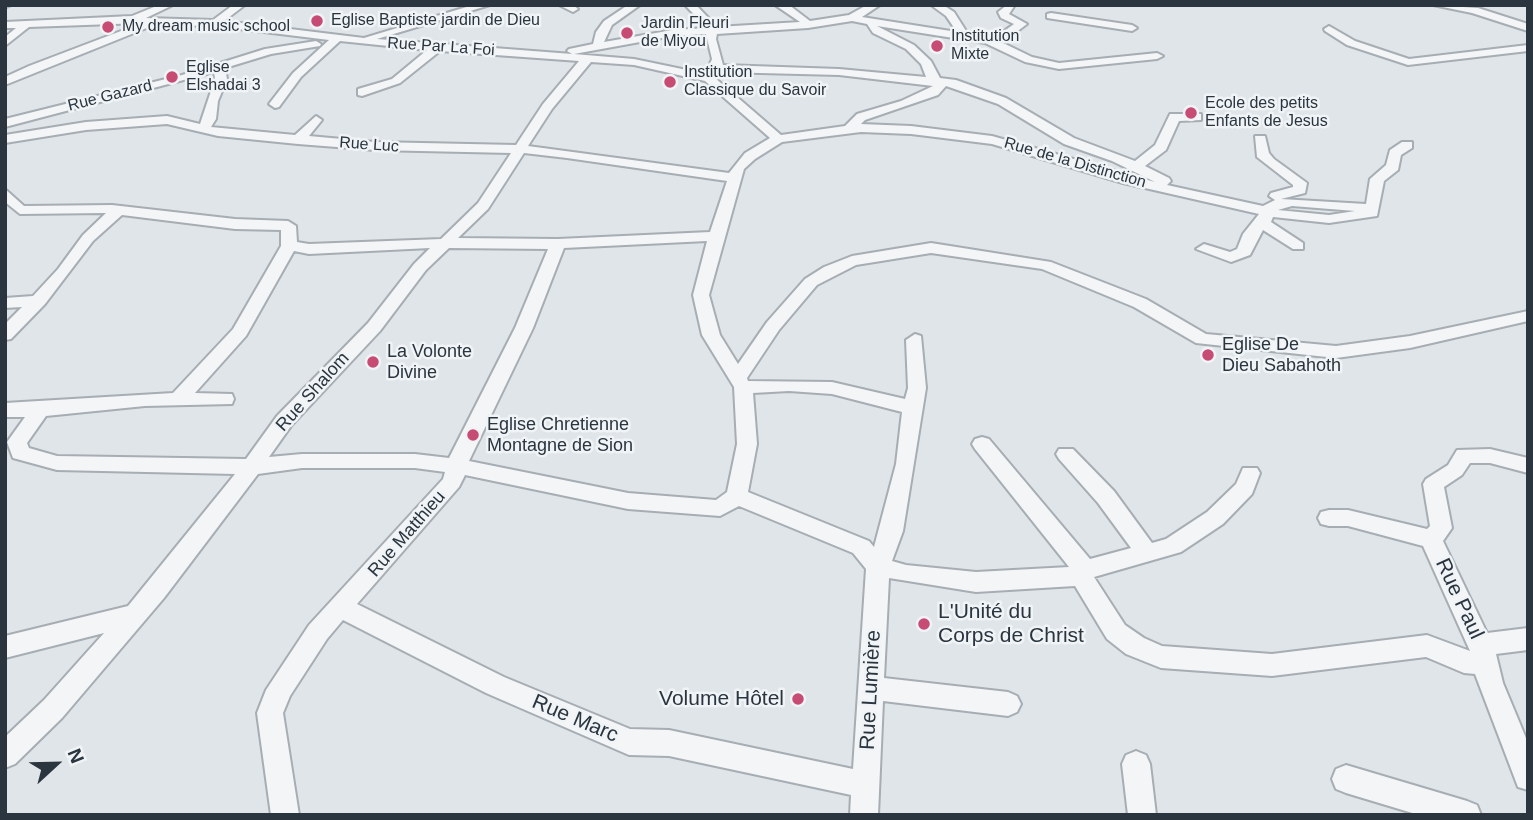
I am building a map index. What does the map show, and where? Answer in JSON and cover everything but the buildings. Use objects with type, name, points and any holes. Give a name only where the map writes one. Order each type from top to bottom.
[{"type":"street","points":[[135,19],[168,5]]},
{"type":"street","points":[[215,23],[240,5]]},
{"type":"street","points":[[360,40],[485,5]]},
{"type":"street","name":"Rue Shalom","points":[[5,755],[53,709],[134,615],[252,467],[284,421],[373,327],[420,267],[483,206],[547,107],[593,52],[601,32],[608,23],[635,5]]},
{"type":"street","points":[[40,410],[18,442],[20,453],[57,463],[252,467],[302,461],[366,459],[457,466],[628,501],[720,508],[737,496],[747,444],[740,382],[711,335],[701,295],[716,236],[738,168],[750,156],[778,139],[713,73],[718,59],[709,22],[690,5]]},
{"type":"street","points":[[780,5],[795,12],[808,25]]},
{"type":"street","points":[[593,52],[710,29],[761,30],[808,25],[875,5]]},
{"type":"street","points":[[936,5],[950,14],[962,29],[964,37]]},
{"type":"street","points":[[1438,5],[1519,24]]},
{"type":"street","points":[[1477,5],[1519,24],[1528,41]]},
{"type":"street","points":[[1008,34],[1022,24],[1005,16],[1003,12],[1011,7]]},
{"type":"street","points":[[414,23],[421,8]]},
{"type":"street","points":[[988,40],[1025,30],[1035,22],[1076,8]]},
{"type":"street","points":[[852,13],[873,21],[988,40],[1030,60],[1059,66],[1157,56]]},
{"type":"street","points":[[1051,16],[1132,28]]},
{"type":"street","points":[[1519,24],[1528,16]]},
{"type":"street","name":"Rue Par La Foi","points":[[5,25],[135,19],[215,23],[360,40],[559,55],[593,52],[660,66],[713,73],[839,72],[936,81],[1002,101],[1069,141],[1136,167],[1179,191]]},
{"type":"street","points":[[850,128],[861,117],[934,92],[940,86],[928,72],[927,63],[910,47],[877,31],[872,27],[873,21]]},
{"type":"street","points":[[5,82],[33,68],[155,22]]},
{"type":"street","points":[[5,43],[25,25]]},
{"type":"street","points":[[1329,29],[1351,43],[1408,62],[1528,48]]},
{"type":"street","points":[[275,104],[297,75],[337,38]]},
{"type":"street","name":"Rue Gazard","points":[[5,123],[219,67],[269,51],[337,38]]},
{"type":"street","points":[[362,92],[396,81],[439,46]]},
{"type":"street","points":[[203,129],[211,119],[212,101],[221,79],[219,67]]},
{"type":"street","points":[[1136,167],[1161,147],[1174,117],[1197,117]]},
{"type":"street","name":"Rue Luc","points":[[5,139],[86,126],[167,120],[203,129],[419,149],[520,149],[734,177]]},
{"type":"street","points":[[298,139],[316,120]]},
{"type":"street","name":"Rue de la Distinction","points":[[778,139],[850,128],[911,130],[992,140],[1024,147],[1128,180],[1237,203],[1264,216]]},
{"type":"street","points":[[5,139],[8,141],[5,149]]},
{"type":"street","points":[[1237,203],[1300,190],[1295,179],[1269,162],[1262,154],[1260,139]]},
{"type":"street","points":[[1204,249],[1236,257],[1244,252],[1251,234],[1276,204],[1292,202],[1374,206],[1377,180],[1393,167],[1395,153],[1407,145]]},
{"type":"street","points":[[5,193],[12,211],[118,210],[235,224],[288,226],[289,246],[240,332],[178,400]]},
{"type":"street","points":[[5,335],[39,299],[89,238],[118,210]]},
{"type":"street","points":[[1264,216],[1298,246]]},
{"type":"street","points":[[289,246],[309,250],[444,243],[558,244],[716,236]]},
{"type":"street","name":"Rue Matthieu","points":[[285,815],[270,713],[279,690],[318,632],[452,482],[457,466],[524,328],[558,244]]},
{"type":"street","points":[[740,382],[773,326],[811,282],[852,261],[931,248],[1045,265],[1140,303],[1202,339],[1336,352],[1410,342],[1528,316]]},
{"type":"street","points":[[5,303],[39,299]]},
{"type":"street","name":"Rue Lumière","points":[[864,815],[878,566],[892,531],[917,388],[915,340]]},
{"type":"street","points":[[740,382],[832,388],[913,408]]},
{"type":"street","points":[[5,410],[225,399]]},
{"type":"street","points":[[982,444],[1083,573],[1116,632],[1135,646],[1161,657],[1272,666],[1427,646],[1464,662],[1478,663],[1483,650],[1493,642],[1528,639]]},
{"type":"street","points":[[1066,454],[1106,497],[1148,555]]},
{"type":"street","name":"Rue Paul","points":[[1528,466],[1490,456],[1464,455],[1455,470],[1433,484],[1441,528],[1431,540],[1483,650],[1490,683],[1528,777]]},
{"type":"street","points":[[737,496],[861,547],[878,566],[906,574],[976,582],[1083,573],[1173,547],[1215,518],[1245,488],[1250,474]]},
{"type":"street","points":[[1329,518],[1348,518],[1431,540]]},
{"type":"street","name":"Rue Marc","points":[[342,608],[495,685],[629,742],[669,743],[866,785]]},
{"type":"street","points":[[5,647],[134,615]]},
{"type":"street","points":[[871,688],[1008,704]]},
{"type":"street","points":[[1136,764],[1142,815]]},
{"type":"street","points":[[1346,779],[1467,815]]},
{"type":"waterway","points":[[5,8],[12,5]]},
{"type":"place","name":"Eglise Baptiste jardin de Dieu","points":[[317,21]]},
{"type":"place","name":"My dream music school","points":[[108,27]]},
{"type":"place","name":"Jardin Fleuri de Miyou","points":[[627,33]]},
{"type":"place","name":"Institution Mixte","points":[[937,46]]},
{"type":"place","name":"Eglise Elshadai 3","points":[[172,77]]},
{"type":"place","name":"Institution Classique du Savoir","points":[[670,82]]},
{"type":"place","name":"Ecole des petits Enfants de Jesus","points":[[1191,113]]},
{"type":"place","name":"Eglise De Dieu Sabahoth","points":[[1208,355]]},
{"type":"place","name":"La Volonte Divine","points":[[373,362]]},
{"type":"place","name":"Eglise Chretienne Montagne de Sion","points":[[473,435]]},
{"type":"place","name":"L'Unité du Corps de Christ","points":[[924,624]]},
{"type":"place","name":"Volume Hôtel","points":[[798,699]]}]
